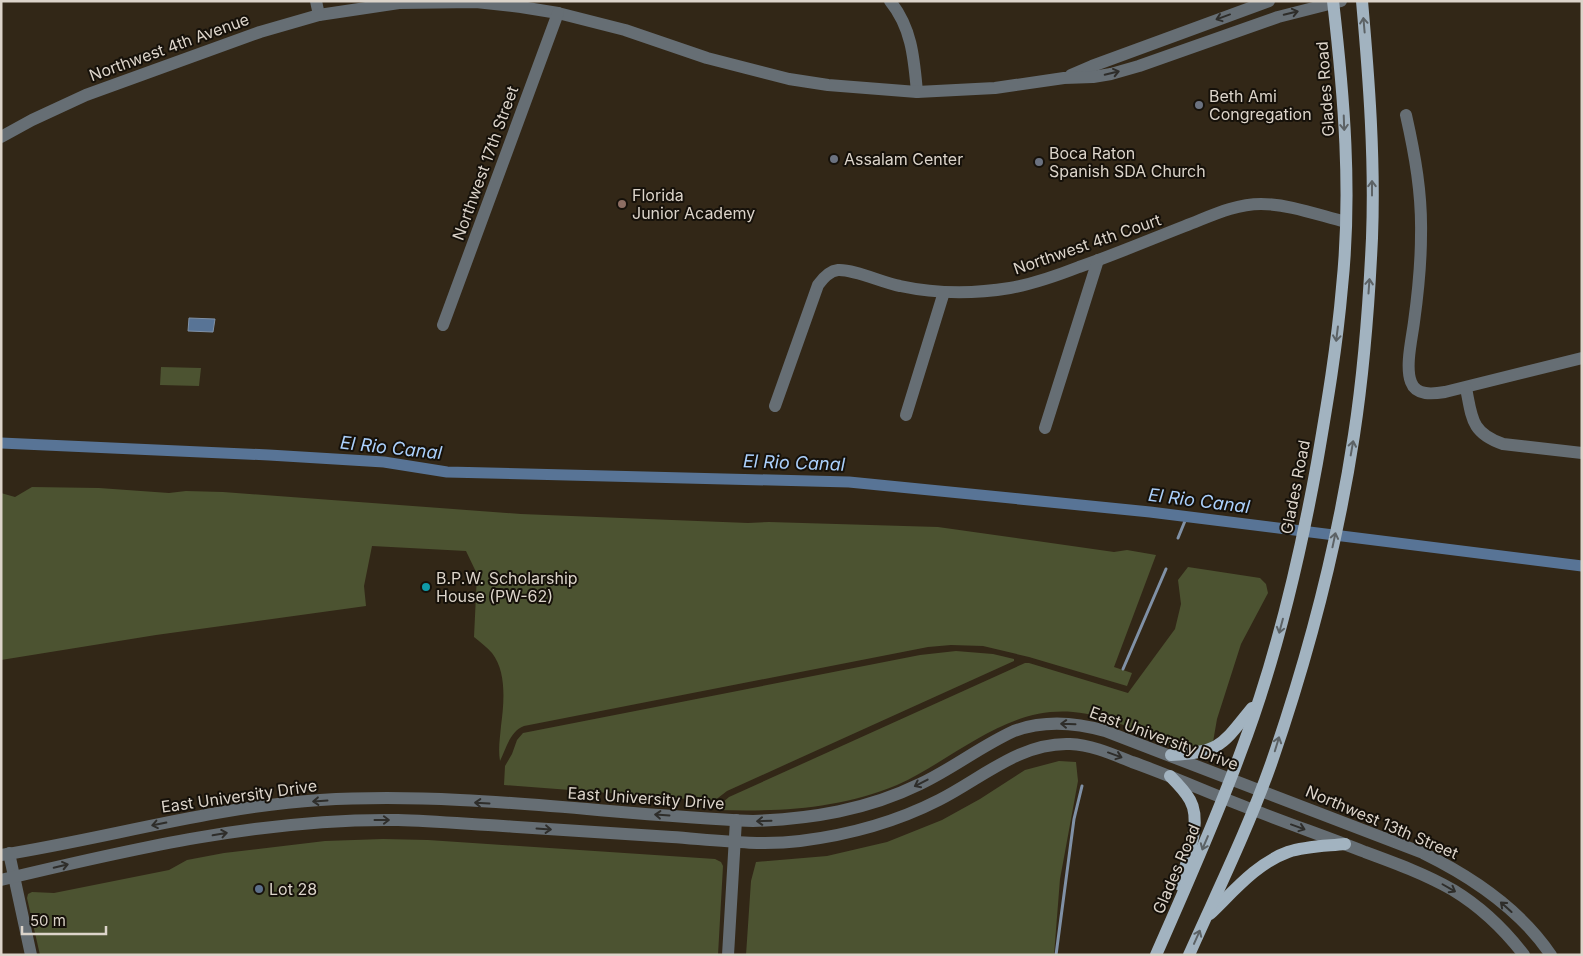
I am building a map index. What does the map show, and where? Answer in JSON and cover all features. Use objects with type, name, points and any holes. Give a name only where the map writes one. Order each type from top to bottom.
[{"type":"main road","points":[[1189,955],[1253,810],[1270,766],[1325,584],[1344,496],[1361,384],[1372,236],[1371,132],[1362,1]]},
{"type":"main road","name":"Glades Road","points":[[1156,955],[1240,755],[1294,579],[1312,493],[1331,381],[1343,286],[1346,222],[1344,107],[1336,2]]},
{"type":"main road","points":[[1171,755],[1202,753],[1221,744],[1258,700]]},
{"type":"main road","points":[[1170,776],[1190,801],[1195,821],[1170,923]]},
{"type":"main road","points":[[1204,920],[1257,870],[1274,859],[1289,852],[1346,844]]},
{"type":"street","points":[[316,1],[319,15]]},
{"type":"street","points":[[890,1],[899,13],[909,36],[914,59],[917,92]]},
{"type":"street","name":"Northwest 4th Avenue","points":[[1064,78],[1269,1]]},
{"type":"street","name":"Northwest 4th Avenue","points":[[1,137],[86,95],[260,32],[319,15],[399,3],[463,2],[521,7],[558,13],[625,30],[707,58],[789,79],[828,85],[917,92],[995,88],[1064,78],[1093,77],[1139,66],[1278,16],[1336,2]]},
{"type":"street","name":"Northwest 17th Street","points":[[442,325],[558,13]]},
{"type":"street","points":[[1406,115],[1416,159],[1421,203],[1419,282],[1410,347],[1411,383],[1418,390],[1429,394],[1466,388],[1582,358]]},
{"type":"street","name":"Northwest 4th Court","points":[[775,406],[818,285],[825,275],[836,270],[848,270],[900,286],[944,292],[988,291],[1038,282],[1224,211],[1248,205],[1285,206],[1346,222]]},
{"type":"street","points":[[1045,428],[1098,260]]},
{"type":"street","points":[[906,415],[944,292]]},
{"type":"street","points":[[1466,388],[1473,420],[1479,431],[1492,440],[1503,444],[1582,453]]},
{"type":"street","name":"East University Drive","points":[[5,854],[244,808],[319,800],[430,800],[736,820],[787,820],[817,817],[867,805],[921,784],[1002,736],[1029,726],[1065,723],[1084,724],[1105,731],[1260,790]]},
{"type":"street","name":"East University Drive","points":[[7,879],[68,864],[207,836],[245,830],[369,820],[431,822],[735,841],[794,842],[824,838],[878,824],[941,799],[1010,759],[1028,751],[1050,745],[1068,744],[1086,746],[1170,776],[1253,810]]},
{"type":"street","name":"Northwest 13th Street","points":[[1260,790],[1385,837],[1423,853],[1459,872],[1494,896],[1542,941],[1551,955]]},
{"type":"street","name":"Northwest 13th Street","points":[[1253,810],[1416,871],[1451,889],[1485,912],[1500,926],[1524,955]]},
{"type":"street","points":[[728,955],[736,820]]},
{"type":"street","points":[[5,854],[7,879],[31,955]]},
{"type":"green space","points":[[161,367],[201,368],[199,386],[160,385]]},
{"type":"green space","points":[[32,487],[99,488],[169,493],[186,491],[223,492],[521,514],[748,523],[938,527],[1114,552],[1127,550],[1156,555],[1114,667],[1132,673],[1127,686],[1029,657],[983,646],[951,645],[928,647],[524,726],[519,728],[512,736],[500,761],[499,744],[503,708],[502,678],[497,661],[492,653],[474,637],[477,574],[466,551],[372,546],[364,586],[366,606],[156,635],[1,660],[1,493],[15,497]]},
{"type":"green space","points":[[1188,567],[1260,578],[1266,584],[1268,593],[1241,644],[1217,719],[1213,742],[1192,749],[1177,747],[1100,717],[1073,712],[1048,712],[1025,717],[981,736],[918,774],[897,785],[875,793],[831,804],[809,807],[717,810],[716,808],[729,797],[1025,663],[1128,693],[1175,629],[1181,604],[1178,580]]},
{"type":"green space","points":[[956,651],[993,654],[1014,659],[1014,661],[727,791],[714,801],[504,785],[505,766],[517,740],[523,733],[920,655]]},
{"type":"green space","points":[[1059,761],[1076,762],[1078,781],[1060,879],[1054,955],[746,955],[751,881],[756,862],[827,856],[887,842],[942,820],[980,799],[1025,770]]},
{"type":"green space","points":[[428,840],[715,859],[721,862],[723,866],[718,955],[40,955],[27,898],[28,894],[32,892],[54,893],[169,870],[187,860],[224,853],[325,841]]},
{"type":"water","points":[[189,318],[215,319],[213,332],[188,331]]},
{"type":"waterway","name":"El Rio Canal","points":[[1,443],[384,462],[447,472],[849,482],[1150,512],[1582,566]]},
{"type":"waterway","points":[[1178,538],[1187,516]]},
{"type":"waterway","points":[[1123,669],[1166,569]]},
{"type":"waterway","points":[[1056,955],[1074,819],[1082,786]]},
{"type":"place","name":"Beth Ami Congregation","points":[[1199,105]]},
{"type":"place","name":"Assalam Center","points":[[834,159]]},
{"type":"place","name":"Boca Raton Spanish SDA Church","points":[[1039,162]]},
{"type":"place","name":"Florida Junior Academy","points":[[622,204]]},
{"type":"place","name":"B.P.W. Scholarship House (PW-62)","points":[[426,587]]},
{"type":"place","name":"Lot 28","points":[[259,889]]}]
